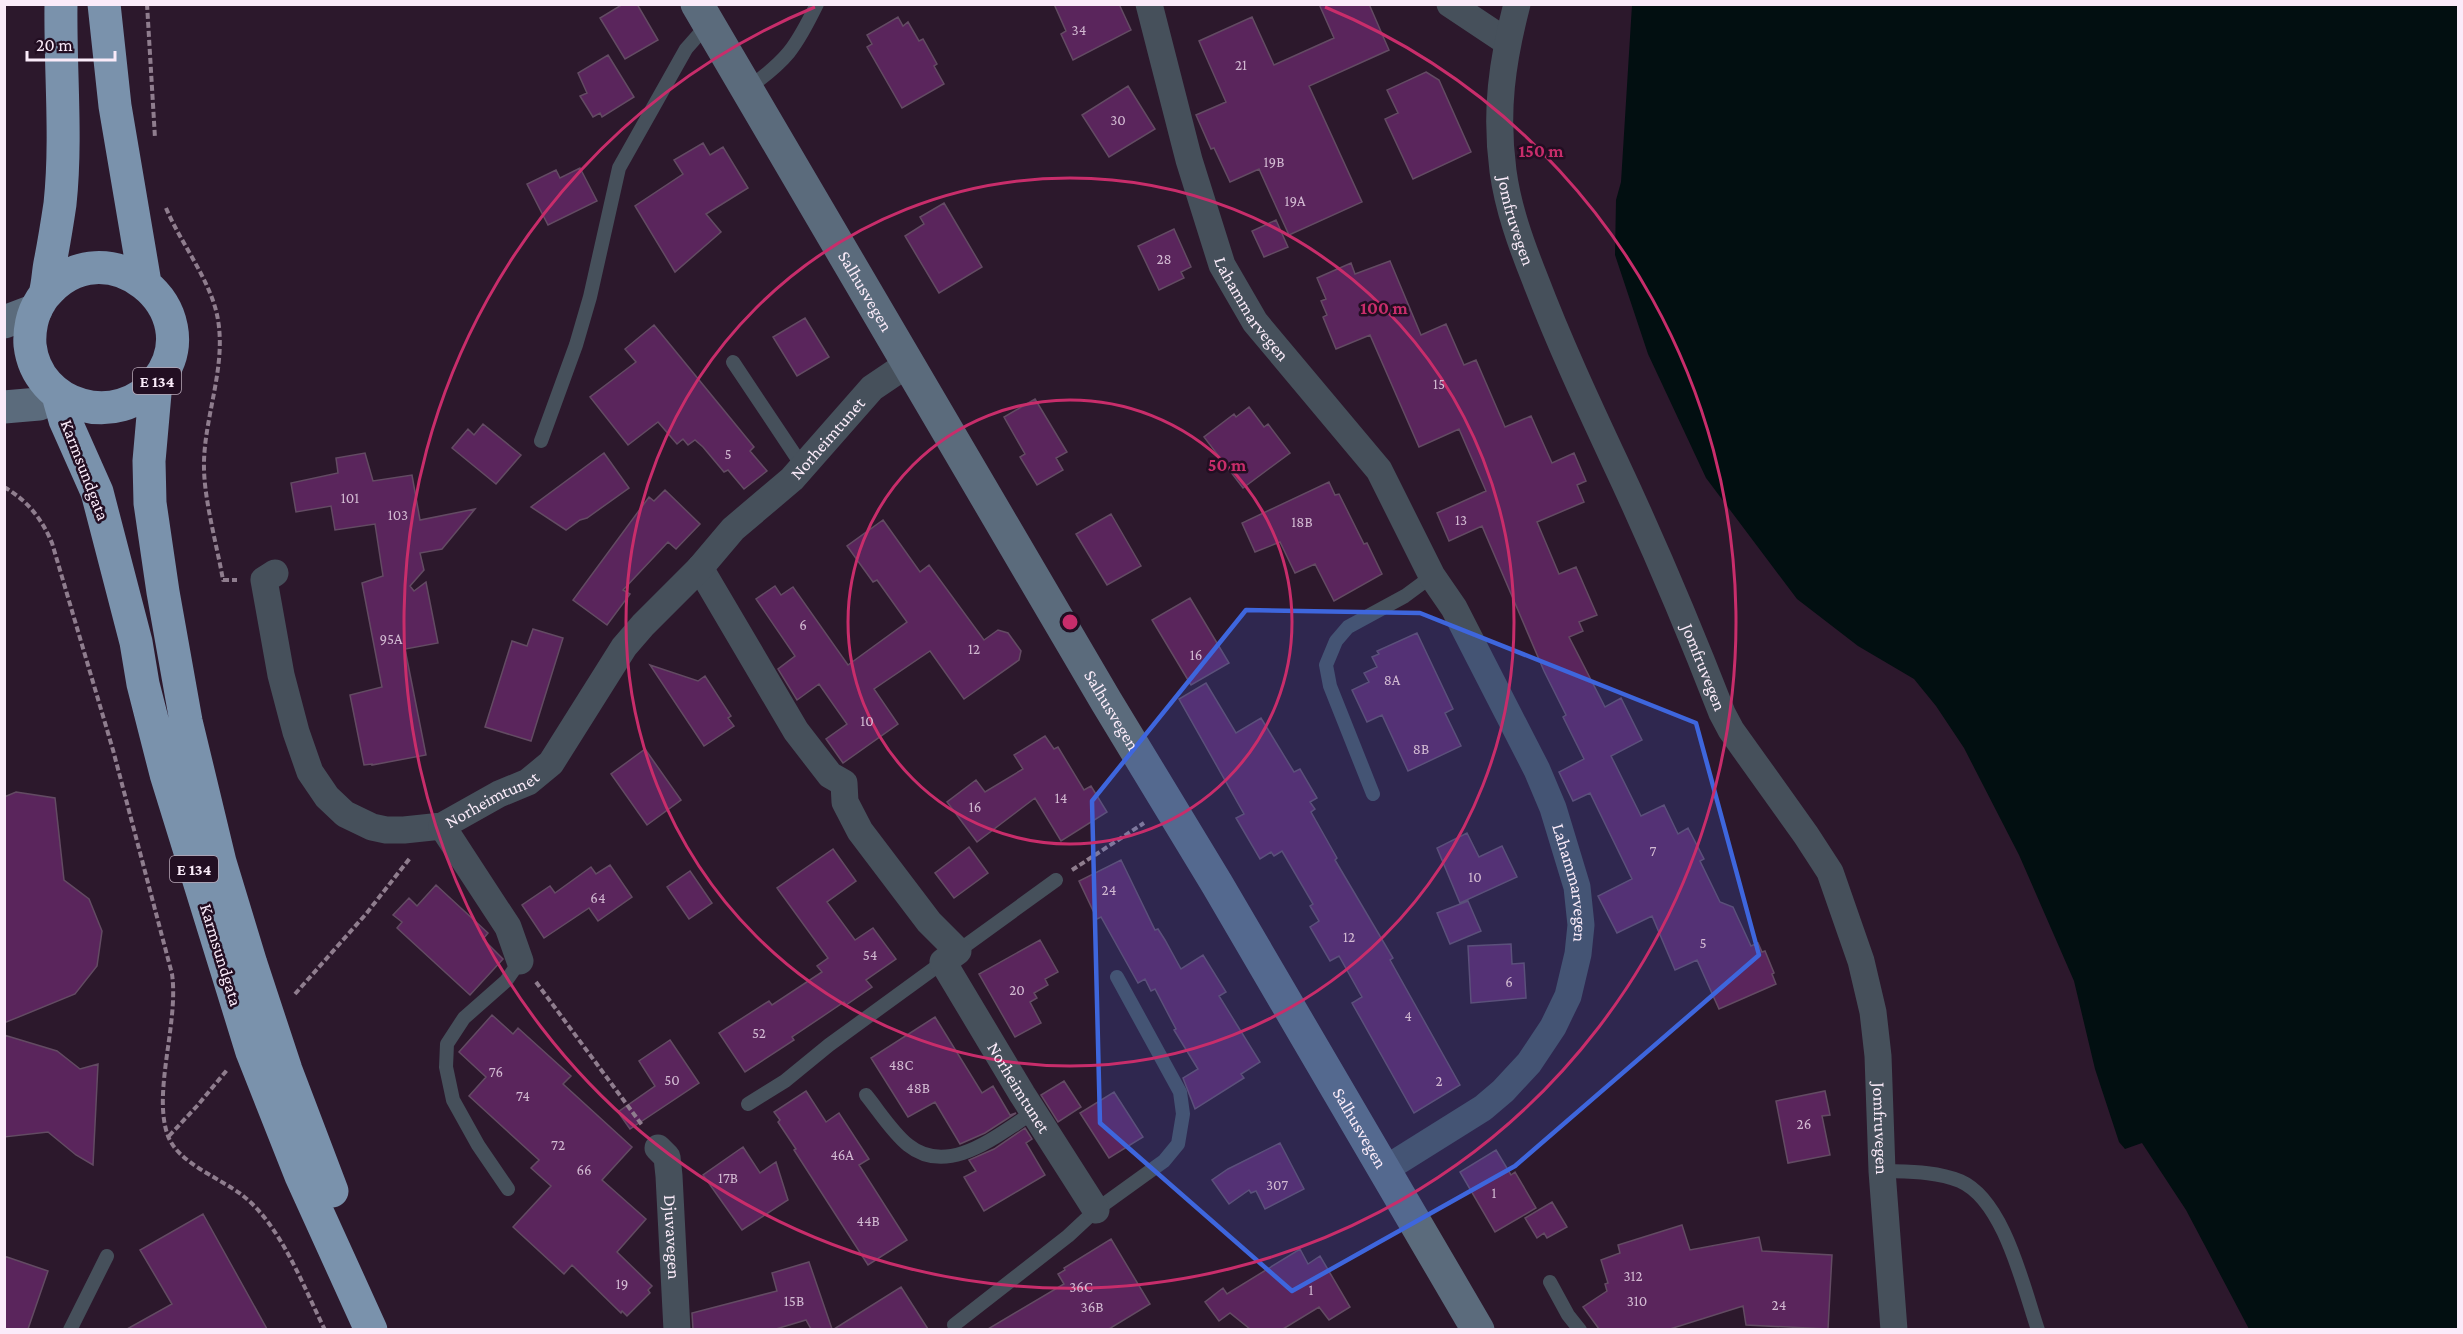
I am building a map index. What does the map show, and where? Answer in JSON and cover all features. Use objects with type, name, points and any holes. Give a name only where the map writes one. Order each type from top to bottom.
[{"type":"highway","name":"E 134","points":[[40,303],[63,278],[77,271],[92,268],[120,270],[145,283],[165,308],[170,324],[171,341],[164,370],[156,382],[135,400],[109,408],[89,408],[58,395],[47,384],[34,360],[30,333],[40,303],[60,202],[61,4]]},
{"type":"highway","name":"E 134","points":[[104,4],[115,106],[145,283]]},
{"type":"highway","name":"Karmsundgata","points":[[156,382],[149,461],[150,503],[186,721],[220,861],[286,1070],[323,1169],[394,1329]]},
{"type":"highway","name":"Karmsundgata","points":[[58,395],[65,420],[88,471],[103,513],[136,642],[143,684],[166,774],[252,1052],[301,1176],[370,1329]]},
{"type":"main road","name":"Salhusvegen","points":[[702,14],[1477,1329]]},
{"type":"main road","points":[[4,322],[40,303]]},
{"type":"main road","points":[[4,407],[39,404],[58,395]]},
{"type":"street","name":"Lahammarvegen","points":[[1149,4],[1189,160],[1222,265],[1255,322],[1379,471],[1432,576],[1454,608],[1537,770],[1553,808],[1577,887],[1581,925],[1578,954],[1568,996],[1553,1027],[1522,1072],[1483,1108],[1384,1170]]},
{"type":"street","points":[[1450,4],[1507,42]]},
{"type":"street","name":"Jomfruvegen","points":[[1517,4],[1507,42],[1499,103],[1499,136],[1509,206],[1519,238],[1558,342],[1671,583],[1722,713],[1731,730],[1830,872],[1861,961],[1873,1012],[1878,1056],[1882,1171],[1894,1329]]},
{"type":"street","name":"Norheimtunet","points":[[275,573],[264,580],[270,619],[296,732],[310,772],[333,803],[345,814],[372,827],[404,830],[442,826],[500,794],[528,782],[551,763],[624,647],[733,529],[792,479],[872,388],[909,363]]},
{"type":"street","name":"Norheimtunet","points":[[700,567],[796,731],[830,775],[844,783],[845,802],[860,831],[929,922],[951,956],[1034,1112],[1096,1210]]},
{"type":"street","points":[[442,826],[508,927],[520,961]]},
{"type":"street","name":"Djuvavegen","points":[[658,1148],[667,1157],[669,1176],[677,1329]]},
{"type":"lane","points":[[747,89],[778,67],[792,52],[817,4]]},
{"type":"lane","name":"Salhusvegen","points":[[541,441],[576,345],[590,297],[619,168],[686,49],[702,14]]},
{"type":"lane","points":[[733,362],[803,467]]},
{"type":"lane","points":[[1373,794],[1330,686],[1326,665],[1336,641],[1348,627],[1405,596],[1432,576]]},
{"type":"lane","points":[[748,1104],[785,1081],[830,1044],[1056,880]]},
{"type":"lane","points":[[508,1189],[478,1145],[453,1100],[446,1067],[447,1044],[464,1018],[506,981],[520,961]]},
{"type":"lane","points":[[954,1325],[1068,1236],[1096,1210],[1164,1161],[1178,1144],[1182,1123],[1180,1092],[1117,977]]},
{"type":"lane","points":[[866,1095],[906,1143],[922,1155],[939,1158],[964,1154],[1034,1112]]},
{"type":"lane","points":[[1882,1171],[1937,1174],[1960,1182],[1981,1196],[1998,1218],[2038,1329]]},
{"type":"lane","points":[[70,1329],[106,1256]]},
{"type":"lane","points":[[1550,1282],[1568,1315],[1580,1329]]},
{"type":"path","points":[[4,487],[26,502],[39,517],[52,543],[113,750],[172,974],[174,986],[172,1031],[164,1094],[164,1117],[168,1137],[184,1158],[244,1196],[265,1217],[279,1239],[325,1329]]},
{"type":"path","points":[[1056,880],[1152,818]]},
{"type":"path","points":[[290,999],[366,914],[409,860],[418,843],[442,826]]},
{"type":"path","points":[[520,961],[658,1148]]},
{"type":"path","points":[[168,1137],[232,1063]]},
{"type":"highlighted area","points":[[1246,610],[1420,613],[1696,723],[1759,955],[1515,1166],[1292,1291],[1100,1123],[1092,801]]},
{"type":"shaded area","points":[[1632,5],[2458,5],[2458,1329],[2249,1329],[2186,1210],[2142,1143],[2125,1149],[2119,1142],[2095,1069],[2074,981],[2019,855],[1964,748],[1936,706],[1914,679],[1858,646],[1797,599],[1706,478],[1648,354],[1615,255],[1616,200],[1621,182]]},
{"type":"building","points":[[623,4],[637,4],[658,40],[625,59],[600,18]]},
{"type":"building","points":[[1054,4],[1119,4],[1131,30],[1073,60],[1061,34],[1066,31]]},
{"type":"building","points":[[1319,4],[1369,4],[1389,50],[1309,86],[1362,202],[1289,235],[1259,169],[1230,182],[1214,148],[1211,149],[1196,115],[1226,102],[1199,41],[1252,17],[1274,65],[1334,38]]},
{"type":"building","points":[[898,17],[903,26],[908,22],[919,41],[923,39],[937,64],[934,66],[944,84],[902,108],[867,47],[872,44],[867,35]]},
{"type":"building","points":[[608,55],[634,97],[602,117],[600,113],[593,117],[580,96],[587,93],[578,73]]},
{"type":"building","points":[[1426,72],[1439,80],[1471,152],[1413,179],[1385,119],[1398,113],[1387,90]]},
{"type":"building","points":[[1128,86],[1155,129],[1109,157],[1082,115]]},
{"type":"building","points":[[703,143],[710,155],[723,147],[748,188],[706,214],[721,232],[675,272],[635,206],[683,174],[674,160]]},
{"type":"building","points":[[580,168],[597,201],[548,225],[527,184],[556,170],[560,178]]},
{"type":"building","points":[[944,203],[982,267],[939,293],[905,236],[924,224],[920,217]]},
{"type":"building","points":[[1276,220],[1288,247],[1264,257],[1252,231]]},
{"type":"building","points":[[1174,229],[1191,267],[1181,272],[1184,278],[1159,290],[1138,246]]},
{"type":"building","points":[[1390,261],[1421,335],[1446,324],[1464,365],[1476,360],[1505,427],[1531,416],[1552,463],[1574,453],[1586,481],[1577,485],[1584,502],[1537,522],[1559,574],[1576,567],[1597,615],[1579,622],[1583,631],[1569,637],[1605,707],[1621,698],[1642,740],[1611,756],[1641,816],[1664,805],[1678,834],[1688,828],[1704,859],[1700,861],[1720,902],[1733,907],[1751,946],[1758,943],[1762,952],[1765,951],[1776,984],[1719,1009],[1697,960],[1675,970],[1652,916],[1617,933],[1598,896],[1632,879],[1590,793],[1573,801],[1559,772],[1584,759],[1563,717],[1566,715],[1544,671],[1482,526],[1449,541],[1437,513],[1486,491],[1459,429],[1419,447],[1370,335],[1336,349],[1323,317],[1327,315],[1321,301],[1326,299],[1317,278],[1351,263],[1355,274]]},
{"type":"building","points":[[805,318],[829,357],[797,376],[773,337]]},
{"type":"building","points":[[654,325],[754,447],[750,451],[767,471],[744,489],[728,470],[724,472],[695,440],[688,445],[683,439],[677,444],[658,422],[628,445],[590,397],[636,362],[625,349]]},
{"type":"building","points":[[1035,399],[1067,452],[1056,458],[1063,470],[1037,485],[1020,457],[1025,454],[1004,417]]},
{"type":"building","points":[[1249,407],[1264,427],[1268,424],[1290,453],[1243,488],[1204,437],[1234,414],[1236,417]]},
{"type":"building","points":[[483,424],[521,455],[496,484],[452,448],[468,429],[474,435]]},
{"type":"building","points":[[365,453],[373,481],[412,475],[420,520],[475,509],[442,549],[420,553],[424,570],[410,586],[414,591],[426,582],[438,643],[405,649],[426,755],[372,765],[364,765],[350,695],[382,687],[362,583],[383,576],[375,524],[335,530],[331,506],[296,512],[291,483],[338,473],[336,458]]},
{"type":"building","points":[[604,453],[629,488],[566,530],[531,507]]},
{"type":"building","points":[[1329,482],[1335,495],[1339,494],[1382,574],[1334,601],[1315,564],[1295,573],[1280,542],[1255,552],[1242,523]]},
{"type":"building","points":[[665,490],[700,524],[676,549],[668,542],[623,590],[630,594],[607,625],[573,600],[649,497],[654,501]]},
{"type":"building","points":[[1111,514],[1141,566],[1107,585],[1076,534]]},
{"type":"building","points":[[883,520],[920,572],[929,565],[984,640],[998,630],[1008,633],[1021,651],[1019,660],[964,699],[930,651],[874,689],[898,724],[843,763],[826,739],[847,724],[819,684],[797,700],[778,669],[795,656],[756,599],[775,586],[781,595],[793,587],[848,665],[907,622],[877,580],[873,582],[847,546]]},
{"type":"building","points":[[1190,598],[1229,663],[1191,685],[1152,620]]},
{"type":"building","points":[[533,629],[563,638],[531,741],[485,727],[512,641],[527,646]]},
{"type":"building","points":[[1417,633],[1453,709],[1445,713],[1461,746],[1408,771],[1382,715],[1367,722],[1352,690],[1369,682],[1364,673],[1377,667],[1372,657],[1379,654],[1377,651]]},
{"type":"building","points":[[650,665],[698,681],[705,676],[731,716],[728,718],[734,726],[704,746]]},
{"type":"building","points":[[1206,683],[1236,733],[1261,718],[1294,772],[1300,769],[1317,798],[1310,802],[1315,809],[1311,812],[1337,858],[1335,860],[1393,958],[1390,960],[1460,1085],[1414,1113],[1352,1003],[1362,997],[1339,956],[1330,961],[1310,927],[1319,921],[1310,906],[1313,904],[1282,851],[1274,856],[1271,852],[1260,859],[1236,818],[1244,814],[1179,699]]},
{"type":"building","points":[[1045,736],[1054,749],[1058,747],[1084,790],[1091,786],[1107,812],[1061,841],[1035,798],[977,842],[947,802],[976,780],[985,792],[1023,769],[1014,755]]},
{"type":"building","points":[[645,749],[681,800],[647,825],[611,774]]},
{"type":"building","points":[[16,792],[55,798],[64,880],[89,899],[102,931],[97,966],[75,994],[4,1023],[4,797]]},
{"type":"building","points":[[1467,833],[1479,857],[1502,846],[1517,877],[1460,903],[1437,848]]},
{"type":"building","points":[[969,847],[988,873],[954,898],[935,873]]},
{"type":"building","points":[[833,849],[856,881],[827,902],[855,940],[873,928],[896,959],[866,980],[872,987],[846,1005],[844,1002],[792,1037],[794,1040],[745,1072],[719,1033],[769,1001],[772,1005],[822,972],[817,966],[828,958],[777,888]]},
{"type":"building","points":[[1121,860],[1155,930],[1158,929],[1181,969],[1203,955],[1226,992],[1219,996],[1260,1062],[1241,1074],[1244,1078],[1195,1109],[1183,1078],[1198,1069],[1174,1030],[1176,1029],[1155,989],[1151,991],[1145,979],[1138,983],[1101,917],[1097,919],[1079,881]]},
{"type":"building","points":[[610,865],[632,897],[598,921],[589,908],[544,938],[522,905],[550,886],[555,893],[591,867],[596,874]]},
{"type":"building","points":[[690,871],[712,903],[689,919],[667,887]]},
{"type":"building","points":[[436,885],[488,933],[483,939],[503,959],[470,995],[397,928],[402,922],[393,915],[409,898],[417,906]]},
{"type":"building","points":[[1468,901],[1481,931],[1450,944],[1437,913]]},
{"type":"building","points":[[1040,940],[1058,972],[1045,979],[1048,985],[1034,993],[1037,998],[1030,1002],[1041,1023],[1015,1037],[979,974]]},
{"type":"building","points":[[1511,944],[1512,964],[1524,963],[1526,998],[1471,1003],[1468,946]]},
{"type":"building","points":[[492,1015],[513,1034],[518,1028],[571,1076],[563,1084],[632,1147],[602,1180],[646,1219],[617,1252],[652,1286],[648,1290],[650,1293],[627,1316],[622,1311],[621,1313],[572,1265],[564,1274],[513,1227],[551,1186],[531,1168],[539,1160],[469,1096],[486,1077],[459,1052]]},
{"type":"building","points":[[935,1017],[982,1093],[993,1086],[1010,1115],[1016,1113],[985,1133],[960,1144],[935,1102],[908,1117],[871,1058]]},
{"type":"building","points":[[4,1035],[57,1051],[80,1069],[98,1064],[93,1165],[76,1155],[48,1132],[4,1137]]},
{"type":"building","points":[[670,1040],[699,1083],[630,1129],[618,1112],[655,1086],[639,1061]]},
{"type":"building","points":[[1064,1081],[1081,1107],[1058,1122],[1041,1095]]},
{"type":"building","points":[[806,1091],[826,1122],[839,1113],[869,1159],[859,1165],[907,1240],[868,1265],[794,1150],[796,1149],[774,1112]]},
{"type":"building","points":[[1825,1091],[1830,1115],[1822,1116],[1830,1155],[1788,1163],[1776,1101]]},
{"type":"building","points":[[1114,1092],[1143,1137],[1109,1158],[1080,1113]]},
{"type":"building","points":[[1025,1128],[1032,1139],[1026,1143],[1045,1175],[984,1211],[964,1177],[976,1171],[969,1160],[994,1149]]},
{"type":"building","points":[[1280,1143],[1304,1189],[1265,1209],[1256,1191],[1251,1193],[1249,1190],[1229,1204],[1212,1180],[1228,1169]]},
{"type":"building","points":[[743,1147],[760,1173],[776,1162],[788,1200],[742,1230],[703,1175]]},
{"type":"building","points":[[1496,1150],[1511,1175],[1515,1172],[1536,1208],[1495,1232],[1460,1172]]},
{"type":"building","points":[[1552,1202],[1567,1227],[1547,1238],[1544,1233],[1537,1238],[1525,1218]]},
{"type":"building","points":[[203,1214],[267,1329],[127,1329],[172,1304],[140,1250]]},
{"type":"building","points":[[1682,1225],[1690,1250],[1759,1237],[1762,1251],[1832,1255],[1828,1329],[1746,1325],[1743,1306],[1670,1329],[1599,1329],[1583,1307],[1607,1291],[1605,1284],[1608,1283],[1601,1260],[1620,1253],[1618,1245]]},
{"type":"building","points":[[1111,1239],[1150,1304],[1109,1329],[988,1329],[1064,1284],[1058,1274],[1065,1270],[1064,1268]]},
{"type":"building","points":[[1300,1249],[1308,1264],[1320,1256],[1350,1307],[1329,1320],[1319,1307],[1283,1329],[1250,1329],[1230,1313],[1219,1321],[1205,1302],[1223,1288],[1227,1294]]},
{"type":"building","points":[[4,1256],[48,1271],[28,1329],[4,1329]]},
{"type":"building","points":[[809,1262],[832,1329],[811,1329],[806,1320],[776,1329],[693,1329],[692,1313],[777,1291],[772,1273]]},
{"type":"building","points":[[901,1287],[928,1329],[834,1329]]}]
